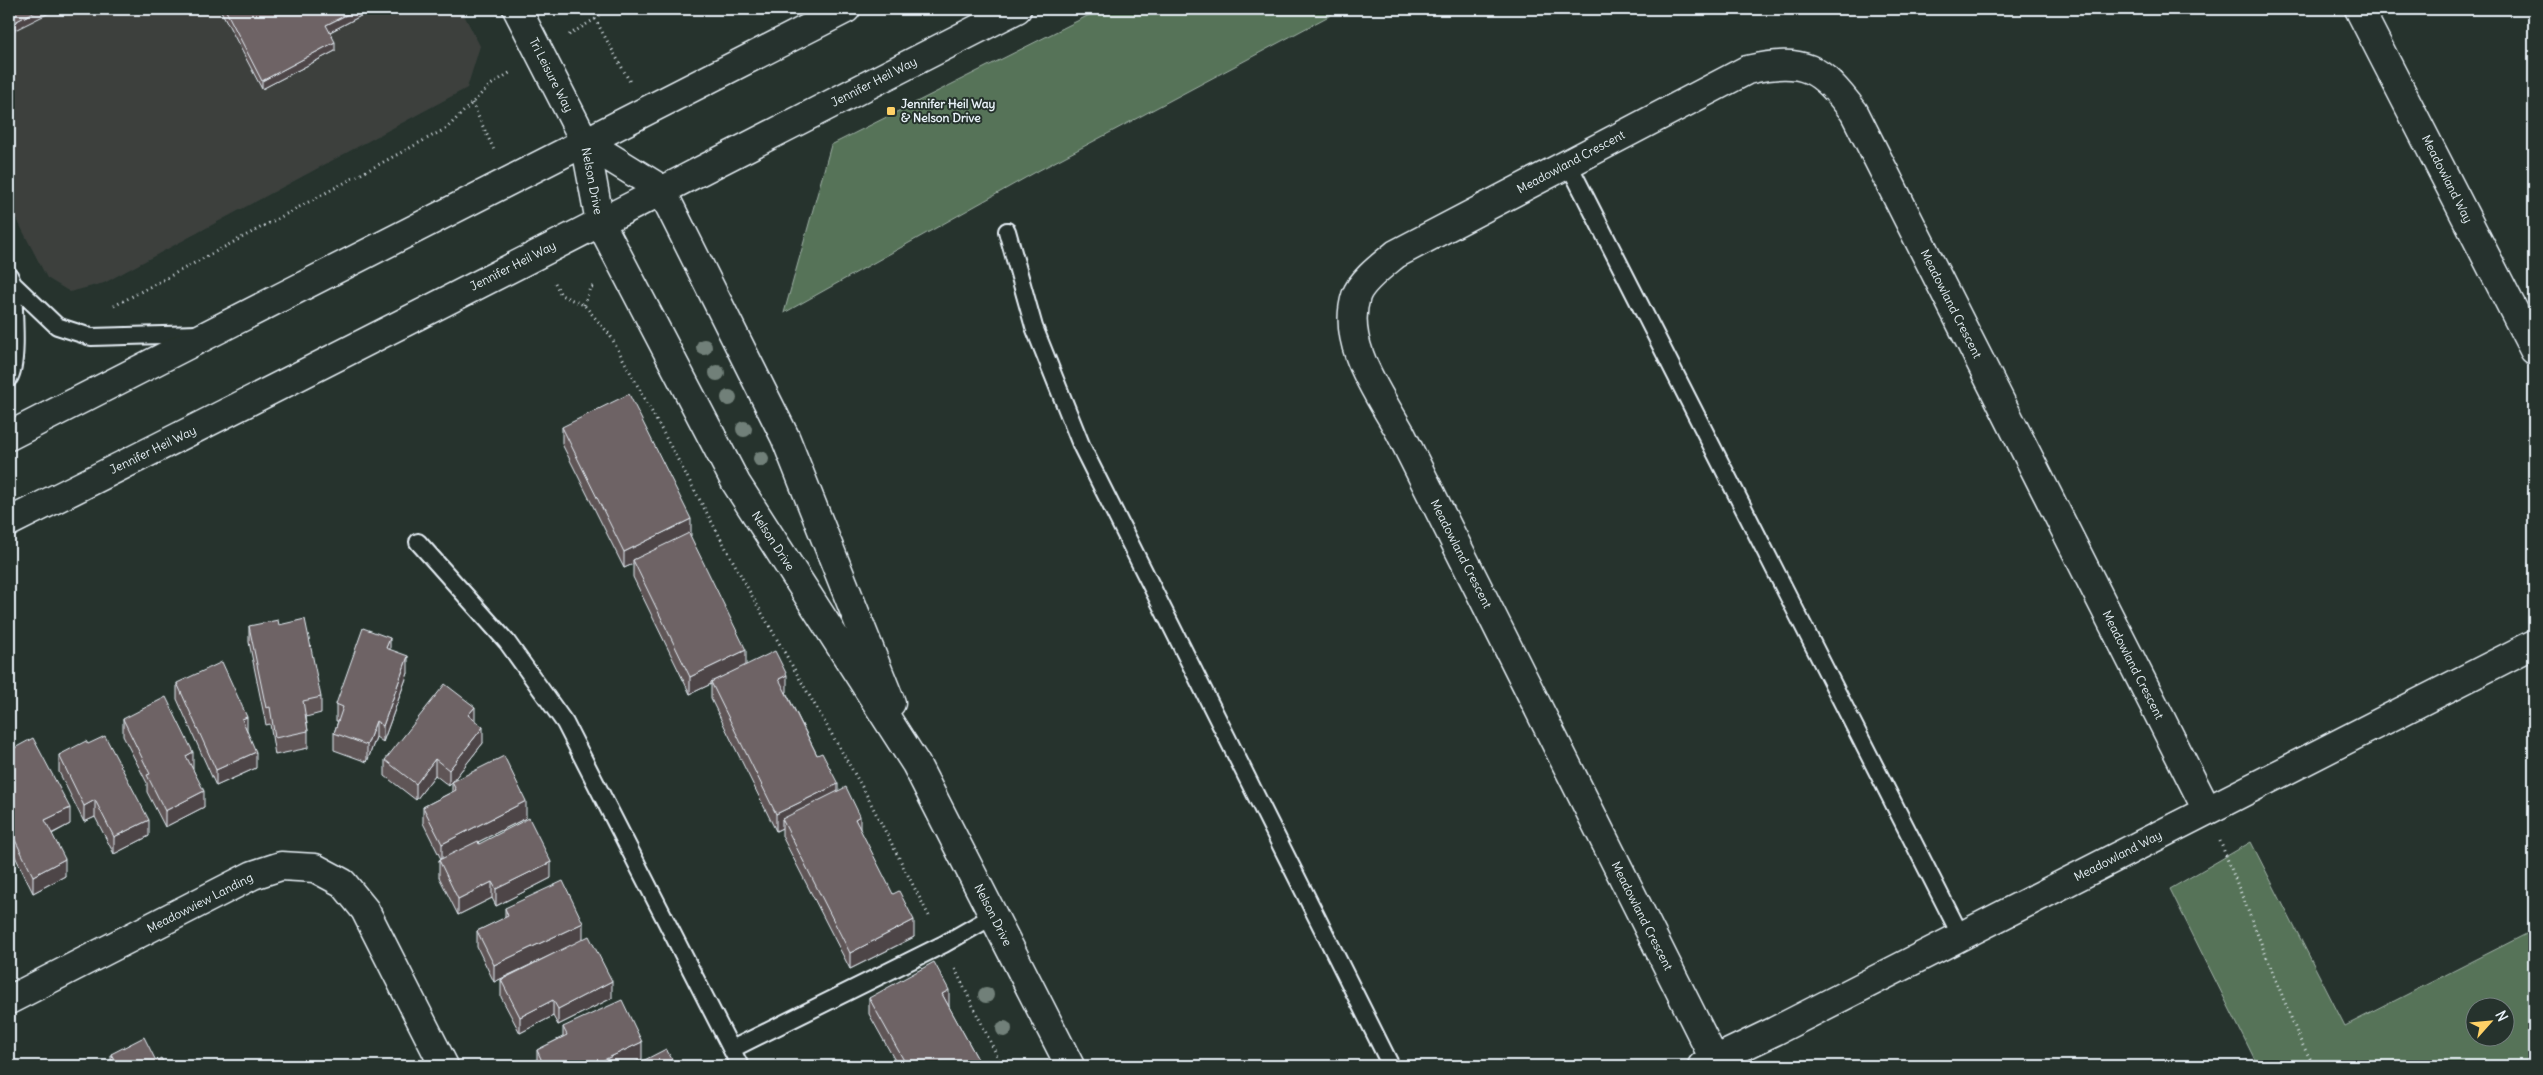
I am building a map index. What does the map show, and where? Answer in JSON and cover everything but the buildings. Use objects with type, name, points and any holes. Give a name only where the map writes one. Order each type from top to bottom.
[{"type":"street","name":"Tri Leisure Way","points":[[517,9],[585,142]]},
{"type":"street","points":[[9,436],[846,9]]},
{"type":"street","name":"Jennifer Heil Way","points":[[9,522],[245,405],[661,189],[1017,9]]},
{"type":"street","name":"Meadowland Way","points":[[2359,9],[2534,350]]},
{"type":"street","name":"Meadowland Crescent","points":[[1708,1064],[1404,441],[1362,364],[1353,331],[1356,295],[1374,272],[1396,254],[1748,70],[1776,63],[1805,67],[1831,82],[1854,112],[2206,810]]},
{"type":"street","name":"Nelson Drive","points":[[585,142],[661,189],[785,437],[916,764],[1070,1066]]},
{"type":"street","name":"Nelson Drive","points":[[585,142],[600,222],[736,483],[916,764]]},
{"type":"street","name":"Meadowland Way","points":[[1708,1064],[2534,644]]},
{"type":"street","name":"Meadowview Landing","points":[[9,1000],[253,875],[281,866],[315,868],[344,883],[364,910],[444,1066]]},
{"type":"lane","points":[[1568,164],[1961,936]]},
{"type":"lane","points":[[1007,231],[1034,327],[1082,446],[1391,1066]]},
{"type":"lane","points":[[11,280],[57,326],[90,337],[207,334]]},
{"type":"lane","points":[[9,378],[12,373],[14,348],[11,280]]},
{"type":"lane","points":[[418,542],[507,642],[565,723],[740,1066]]},
{"type":"lane","points":[[732,1049],[944,944],[993,916]]},
{"type":"path","points":[[595,19],[604,9]]},
{"type":"path","points":[[108,307],[117,306],[447,128],[489,86]]},
{"type":"path","points":[[584,306],[590,288]]},
{"type":"path","points":[[561,295],[584,306],[610,335],[734,563],[865,792],[944,944],[1002,1066]]},
{"type":"path","points":[[2206,810],[2300,1040],[2314,1066]]},
{"type":"shaded area","points":[[9,9],[461,9],[480,46],[467,88],[104,283],[70,292],[47,278],[9,204]]},
{"type":"green space","points":[[1101,9],[1342,9],[1034,173],[784,313],[831,145]]},
{"type":"green space","points":[[2251,842],[2345,1026],[2534,930],[2534,1066],[2258,1066],[2170,889]]},
{"type":"place","name":"Jennifer Heil Way & Nelson Drive","points":[[891,111]]}]
